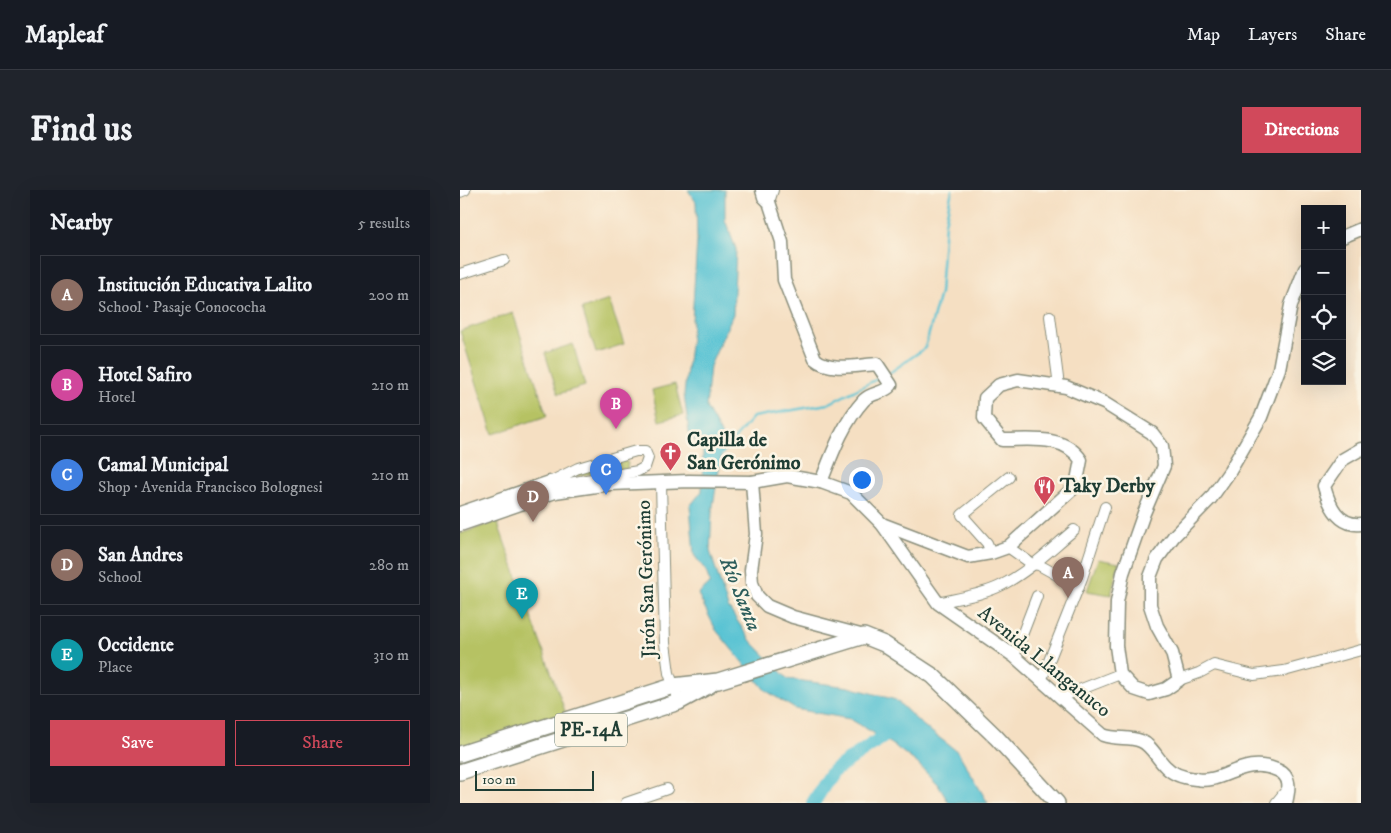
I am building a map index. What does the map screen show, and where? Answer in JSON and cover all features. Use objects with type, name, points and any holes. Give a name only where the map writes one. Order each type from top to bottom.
[{"type":"highway","name":"PE-14A","points":[[460,772],[679,702],[718,681],[864,636]]},
{"type":"highway","points":[[864,636],[884,644],[933,676],[996,737],[1057,803]]},
{"type":"highway","name":"PE-14A","points":[[460,754],[673,686],[718,681]]},
{"type":"main road","points":[[762,190],[764,197],[771,196],[782,242],[784,280],[815,359],[820,363],[842,366],[877,364],[891,385],[885,391],[865,399],[850,420],[821,482]]},
{"type":"main road","points":[[1346,235],[1361,229]]},
{"type":"main road","points":[[460,525],[477,514],[552,486],[689,481],[752,482],[787,476],[821,482],[851,493],[882,524],[968,557],[991,554],[1008,547],[1076,486],[1081,460],[1074,449],[1056,441],[1002,440],[984,418],[985,398],[999,385],[1018,380],[1059,386],[1104,403],[1152,433],[1162,446],[1164,466],[1144,513],[1122,574],[1117,602],[1116,646],[1120,674],[1134,690],[1149,694],[1166,689],[1179,680],[1172,653],[1157,626],[1150,605],[1150,577],[1157,558],[1174,536],[1212,498],[1261,417],[1279,369],[1291,304],[1301,279]]},
{"type":"main road","points":[[1361,450],[1342,460],[1324,486],[1329,504],[1345,522],[1361,524]]},
{"type":"main road","points":[[752,482],[756,534],[751,570],[752,583],[757,596],[767,606],[793,616],[864,636]]},
{"type":"main road","points":[[460,513],[477,514]]},
{"type":"main road","name":"Avenida Llanganuco","points":[[882,524],[938,603],[1014,656],[1103,735],[1112,739],[1143,742],[1172,772],[1197,780],[1206,780],[1239,768],[1264,764],[1280,772],[1288,780],[1290,786]]},
{"type":"main road","points":[[1286,803],[1290,786]]},
{"type":"street","points":[[460,192],[465,190]]},
{"type":"street","points":[[460,274],[504,260]]},
{"type":"street","points":[[1050,316],[1059,386]]},
{"type":"street","points":[[636,451],[645,451],[648,458],[646,467],[638,471],[552,486],[578,468],[636,451]]},
{"type":"street","points":[[991,554],[987,543],[962,515],[1008,477]]},
{"type":"street","name":"Jirón San Gerónimo","points":[[661,483],[665,643],[673,686],[679,702]]},
{"type":"street","points":[[1041,681],[1079,587],[1105,507]]},
{"type":"street","points":[[938,603],[988,590],[1003,584],[1032,564],[1074,530]]},
{"type":"street","points":[[1008,547],[1032,564],[1039,564],[1079,587]]},
{"type":"street","points":[[1014,656],[1037,596]]},
{"type":"street","points":[[1179,680],[1214,665],[1254,675],[1284,671],[1361,650]]},
{"type":"street","points":[[1061,696],[1120,674]]},
{"type":"street","points":[[1276,803],[1290,786]]},
{"type":"street","points":[[626,803],[667,789]]},
{"type":"green space","points":[[609,300],[624,344],[596,353],[582,309]]},
{"type":"green space","points":[[513,313],[547,416],[493,434],[460,331]]},
{"type":"green space","points":[[573,344],[585,386],[558,394],[545,353]]},
{"type":"green space","points":[[675,384],[683,415],[659,421],[652,390]]},
{"type":"green space","points":[[623,459],[628,463],[627,469],[566,477]]},
{"type":"green space","points":[[497,521],[566,714],[460,749],[460,534]]},
{"type":"green space","points":[[1098,559],[1119,563],[1111,595],[1087,591]]},
{"type":"green space","points":[[617,706],[619,712],[460,764],[460,756]]},
{"type":"water","points":[[688,190],[725,190],[725,220],[736,249],[733,314],[710,366],[706,407],[724,439],[712,512],[710,551],[728,607],[751,641],[788,679],[849,687],[896,700],[920,723],[958,752],[988,803],[949,803],[938,785],[917,763],[892,744],[850,719],[795,709],[765,690],[716,630],[698,594],[710,583],[706,571],[694,555],[690,506],[702,491],[703,451],[689,433],[684,394],[691,337],[697,240],[696,202]]},
{"type":"waterway","points":[[888,374],[925,348],[940,293],[945,223],[952,190]]},
{"type":"waterway","points":[[720,456],[753,417],[828,404],[881,377]]},
{"type":"waterway","points":[[813,803],[833,771],[896,728]]},
{"type":"place","name":"Hotel Safiro","points":[[616,429]]},
{"type":"place","name":"Capilla de San Gerónimo","points":[[671,471]]},
{"type":"place","name":"Camal Municipal","points":[[606,495]]},
{"type":"place","name":"Taky Derby","points":[[1044,505]]},
{"type":"place","name":"San Andres","points":[[533,522]]},
{"type":"place","name":"Institución Educativa Lalito","points":[[1068,598]]},
{"type":"place","name":"Occidente","points":[[522,619]]},
{"type":"water label","name":"Río Santa","points":[[740,594]]}]
